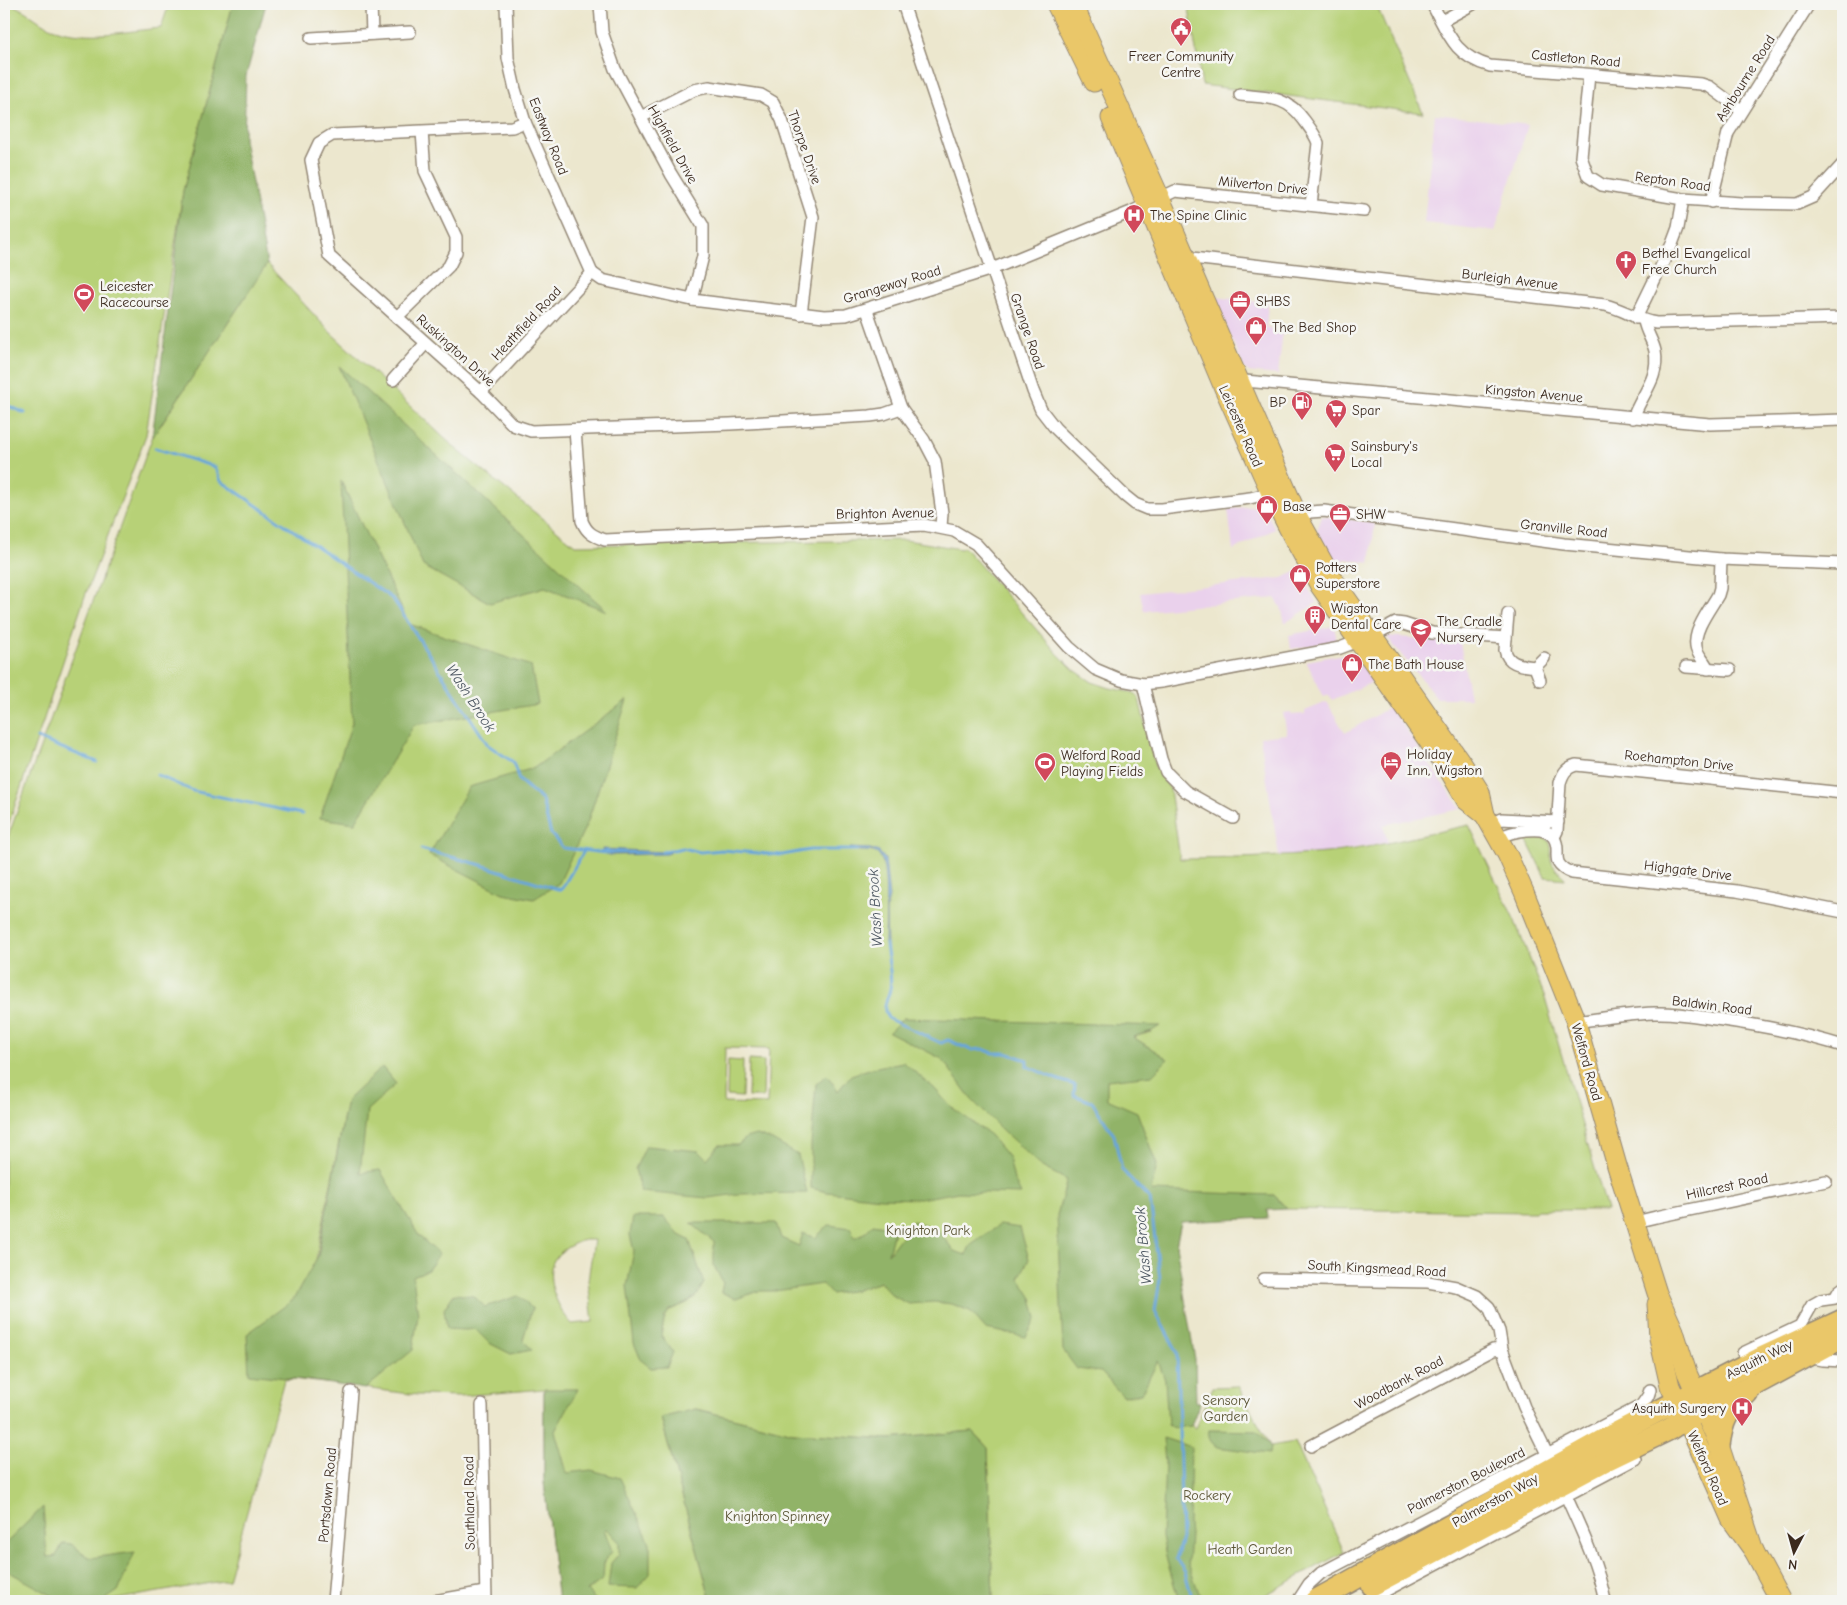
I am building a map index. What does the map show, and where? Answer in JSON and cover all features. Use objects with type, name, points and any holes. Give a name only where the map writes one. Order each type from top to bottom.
[{"type":"highway","name":"Asquith Way","points":[[1690,1406],[1759,1359],[1843,1318]]},
{"type":"highway","name":"Asquith Way","points":[[1690,1406],[1756,1384],[1843,1337]]},
{"type":"highway","points":[[1718,1446],[1722,1426],[1727,1414],[1756,1384]]},
{"type":"highway","name":"Palmerston Way","points":[[1339,1601],[1606,1460],[1670,1429],[1690,1406]]},
{"type":"highway","name":"Palmerston Way","points":[[1315,1601],[1551,1461],[1690,1406]]},
{"type":"highway","points":[[1551,1461],[1558,1472],[1563,1473],[1606,1460]]},
{"type":"main road","name":"Leicester Road","points":[[1056,4],[1154,201]]},
{"type":"main road","name":"Leicester Road","points":[[1073,4],[1232,385],[1320,586],[1365,638],[1466,800],[1491,826]]},
{"type":"main road","name":"Leicester Road","points":[[1232,385],[1271,493],[1292,520]]},
{"type":"main road","name":"Welford Road","points":[[1491,826],[1538,923],[1576,1022],[1657,1293],[1674,1330],[1690,1406],[1694,1436],[1731,1519],[1754,1551],[1781,1601]]},
{"type":"main road","name":"Welford Road","points":[[1690,1406],[1718,1446],[1754,1551]]},
{"type":"street","points":[[371,4],[372,34]]},
{"type":"street","name":"Eastway Road","points":[[506,4],[508,58],[525,122],[592,273]]},
{"type":"street","name":"Highfield Drive","points":[[600,4],[602,32],[615,69],[671,174],[704,226],[703,256],[692,300]]},
{"type":"street","name":"Grange Road","points":[[903,4],[1033,392],[1041,410],[1055,428],[1125,496],[1135,504],[1147,509],[1162,509],[1250,498],[1271,493]]},
{"type":"street","name":"Castleton Road","points":[[1432,4],[1455,46],[1478,63],[1490,66],[1700,84],[1710,87],[1741,110]]},
{"type":"street","points":[[1442,21],[1473,4]]},
{"type":"street","name":"Ashbourne Road","points":[[1711,202],[1728,133],[1809,4]]},
{"type":"street","points":[[311,38],[410,32]]},
{"type":"street","name":"Repton Road","points":[[1589,74],[1581,157],[1588,176],[1602,185],[1711,202],[1797,204],[1813,198],[1843,165]]},
{"type":"street","name":"Thorpe Drive","points":[[641,117],[694,90],[709,87],[761,95],[773,102],[782,120],[812,217],[801,314]]},
{"type":"street","points":[[1240,95],[1281,100],[1295,108],[1314,134],[1318,144],[1311,205]]},
{"type":"street","name":"Ruskington Drive","points":[[525,122],[512,127],[332,135],[319,143],[311,160],[329,256],[481,392],[512,424],[531,431],[730,424],[852,417],[884,414],[901,408]]},
{"type":"street","points":[[397,317],[449,266],[456,252],[456,237],[425,171],[422,132]]},
{"type":"street","name":"Milverton Drive","points":[[1154,201],[1175,191],[1364,211]]},
{"type":"street","points":[[1633,418],[1637,406],[1652,382],[1656,366],[1655,350],[1640,319],[1678,228],[1683,199]]},
{"type":"street","name":"Grangeway Road","points":[[592,273],[602,280],[692,300],[801,314],[846,315],[868,310],[992,269],[1154,201]]},
{"type":"street","name":"Burleigh Avenue","points":[[1180,262],[1192,258],[1605,306],[1617,308],[1640,319],[1670,324],[1843,318]]},
{"type":"street","name":"Heathfield Road","points":[[481,392],[592,273]]},
{"type":"street","points":[[868,310],[901,408],[924,440],[935,461],[942,513],[941,527]]},
{"type":"street","points":[[393,380],[426,343]]},
{"type":"street","name":"Kingston Avenue","points":[[1232,385],[1266,383],[1710,424],[1843,420]]},
{"type":"street","name":"Brighton Avenue","points":[[576,430],[582,521],[586,530],[593,536],[605,540],[924,525],[941,527],[954,531],[976,544],[1069,647],[1095,668],[1121,680],[1143,684],[1340,648],[1396,624],[1404,624],[1432,633],[1506,638]]},
{"type":"street","name":"Granville Road","points":[[1292,520],[1310,512],[1324,511],[1564,544],[1721,559],[1843,564]]},
{"type":"street","points":[[1708,669],[1698,653],[1696,637],[1720,588],[1721,559]]},
{"type":"street","points":[[1508,614],[1505,650],[1509,659],[1520,665],[1535,667]]},
{"type":"street","points":[[1535,667],[1544,658]]},
{"type":"street","points":[[1535,667],[1540,680]]},
{"type":"street","points":[[1686,668],[1730,670]]},
{"type":"street","points":[[1143,684],[1161,759],[1166,772],[1185,791],[1233,818]]},
{"type":"street","name":"Roehampton Drive","points":[[1556,829],[1562,776],[1565,770],[1576,765],[1843,793]]},
{"type":"street","points":[[1491,826],[1502,819],[1556,829]]},
{"type":"street","points":[[1491,826],[1509,832],[1556,829]]},
{"type":"street","name":"Highgate Drive","points":[[1556,829],[1557,860],[1565,870],[1572,873],[1737,891],[1843,912]]},
{"type":"street","name":"Baldwin Road","points":[[1576,1022],[1625,1015],[1658,1013],[1687,1015],[1741,1022],[1843,1046]]},
{"type":"street","name":"Hillcrest Road","points":[[1635,1222],[1826,1181]]},
{"type":"street","name":"South Kingsmead Road","points":[[1264,1279],[1428,1282],[1456,1287],[1477,1296],[1489,1307],[1499,1331],[1502,1349],[1524,1407],[1551,1461]]},
{"type":"street","points":[[1843,1288],[1835,1298],[1836,1309],[1843,1318]]},
{"type":"street","points":[[1743,1353],[1800,1326],[1812,1305],[1821,1300],[1835,1298]]},
{"type":"street","name":"Woodbank Road","points":[[1311,1446],[1493,1350],[1502,1349]]},
{"type":"street","points":[[1808,1357],[1843,1361]]},
{"type":"street","name":"Palmerston Boulevard","points":[[1298,1601],[1310,1584],[1321,1573],[1551,1461],[1641,1406],[1650,1390]]},
{"type":"street","name":"Portsdown Road","points":[[333,1601],[351,1392]]},
{"type":"street","name":"Southland Road","points":[[482,1405],[485,1597]]},
{"type":"street","points":[[1366,1601],[1635,1460]]},
{"type":"street","points":[[1566,1496],[1585,1540],[1605,1601]]},
{"type":"street","points":[[434,1601],[485,1597]]},
{"type":"shaded area","points":[[1435,114],[1528,125],[1495,231],[1424,223]]},
{"type":"shaded area","points":[[1214,297],[1268,303],[1266,328],[1283,330],[1278,375],[1249,372],[1244,368]]},
{"type":"shaded area","points":[[1264,507],[1275,529],[1233,550],[1228,509]]},
{"type":"shaded area","points":[[1322,516],[1375,523],[1370,563],[1346,559],[1337,564],[1317,531]]},
{"type":"shaded area","points":[[1298,571],[1317,603],[1285,623],[1281,607],[1275,598],[1144,611],[1140,593],[1282,578]]},
{"type":"shaded area","points":[[1334,626],[1337,641],[1291,649],[1289,635]]},
{"type":"shaded area","points":[[1386,636],[1460,642],[1470,698],[1437,698]]},
{"type":"shaded area","points":[[1345,654],[1363,667],[1373,682],[1332,700],[1329,695],[1324,697],[1306,661]]},
{"type":"shaded area","points":[[1327,702],[1345,733],[1390,707],[1461,809],[1383,825],[1388,842],[1326,853],[1279,856],[1260,737],[1287,734],[1283,713],[1291,712],[1292,715],[1305,714],[1305,711]]},
{"type":"green space","name":"Leicester Racecourse","points":[[4,4],[17,7],[55,29],[81,34],[94,34],[161,28],[169,4],[233,4],[183,191],[146,435],[85,596],[4,838]]},
{"type":"green space","points":[[233,4],[266,4],[246,76],[244,139],[267,264],[152,438],[183,191]]},
{"type":"green space","points":[[1188,4],[1376,4],[1423,113],[1202,85]]},
{"type":"green space","points":[[267,264],[330,332],[455,448],[575,545],[906,540],[961,549],[964,547],[1073,669],[1092,682],[1134,693],[1139,699],[1155,766],[1170,789],[1180,859],[1253,858],[1344,851],[1469,825],[1514,919],[1544,995],[1607,1210],[1537,1210],[1535,1212],[1287,1209],[1274,1195],[1181,1222],[1176,1245],[1184,1421],[1195,1428],[1213,1387],[1238,1386],[1270,1446],[1295,1442],[1344,1552],[1254,1601],[993,1601],[988,1448],[972,1431],[890,1439],[793,1433],[696,1409],[661,1418],[711,1601],[558,1601],[544,1482],[544,1389],[460,1396],[418,1395],[293,1379],[284,1380],[228,1580],[106,1601],[4,1601],[4,848],[152,438]],"holes":[[[1108,1031],[1152,1032],[1132,1037],[1167,1059]],[[725,1048],[769,1049],[767,1104],[724,1103]],[[343,1119],[316,1308],[294,1373]],[[584,1240],[594,1240],[588,1280],[593,1322],[572,1324],[557,1301],[553,1291],[551,1272],[552,1263],[557,1256],[566,1248]]]},
{"type":"green space","points":[[339,366],[607,611],[545,587],[490,603],[423,566]]},
{"type":"green space","points":[[341,481],[409,624],[531,666],[538,704],[414,725],[355,823],[320,818],[352,723]]},
{"type":"green space","points":[[627,700],[588,821],[559,883],[534,899],[503,893],[429,855],[469,787],[534,768]]},
{"type":"green space","points":[[1529,835],[1543,837],[1548,840],[1551,847],[1552,863],[1566,879],[1545,877],[1525,837]]},
{"type":"green space","points":[[903,1018],[1160,1026],[1152,1031],[1133,1037],[1168,1059],[1152,1075],[1107,1080],[1107,1099],[1137,1112],[1157,1165],[1151,1191],[1274,1195],[1287,1209],[1267,1210],[1268,1218],[1181,1222],[1176,1245],[1195,1360],[1196,1402],[1200,1402],[1191,1426],[1173,1428],[1168,1425],[1165,1380],[1158,1361],[1141,1394],[1123,1396],[1101,1372],[1077,1369],[1063,1350],[1057,1215],[1067,1180],[1042,1167],[1000,1128],[972,1100],[942,1059],[889,1032]]},
{"type":"green space","points":[[728,1060],[743,1061],[742,1097],[727,1096]]},
{"type":"green space","points":[[749,1060],[764,1061],[763,1097],[748,1097]]},
{"type":"green space","points":[[903,1062],[934,1088],[950,1106],[990,1135],[1009,1158],[1014,1180],[1021,1194],[958,1192],[920,1199],[881,1198],[827,1192],[811,1188],[811,1145],[816,1084],[827,1075],[838,1091],[851,1075],[872,1068]]},
{"type":"green space","points":[[382,1067],[396,1084],[367,1110],[360,1173],[380,1170],[419,1236],[439,1254],[428,1270],[413,1276],[418,1315],[413,1350],[365,1389],[249,1374],[247,1334],[293,1300],[318,1256],[347,1100]]},
{"type":"green space","points":[[756,1135],[772,1140],[798,1155],[807,1193],[738,1194],[708,1198],[641,1192],[635,1169],[646,1146],[699,1151],[707,1159],[719,1145],[738,1145],[746,1138]]},
{"type":"green space","points":[[633,1217],[664,1217],[679,1235],[689,1240],[704,1283],[697,1295],[687,1303],[670,1310],[665,1317],[661,1335],[673,1352],[667,1367],[651,1368],[641,1360],[634,1343],[627,1286],[634,1251],[630,1235]]},
{"type":"green space","name":"Knighton Park","points":[[913,1221],[937,1229],[954,1251],[966,1255],[970,1246],[999,1225],[1020,1228],[1029,1259],[1019,1278],[1032,1298],[1037,1318],[1026,1337],[986,1329],[970,1311],[952,1304],[934,1302],[909,1304],[893,1296],[880,1282],[857,1290],[831,1294],[822,1284],[775,1291],[759,1291],[736,1299],[721,1292],[723,1283],[714,1266],[714,1242],[691,1223],[776,1223],[781,1238],[799,1246],[803,1233],[815,1238],[829,1225],[851,1228],[854,1238],[866,1232],[873,1224],[895,1228],[888,1254]]},
{"type":"green space","points":[[454,1294],[474,1296],[485,1307],[518,1296],[532,1308],[523,1340],[532,1350],[511,1354],[489,1343],[475,1329],[447,1329],[444,1309]]},
{"type":"green space","points":[[544,1389],[578,1389],[555,1431],[567,1473],[591,1470],[620,1478],[650,1543],[650,1574],[637,1588],[608,1587],[611,1563],[619,1554],[619,1542],[608,1530],[604,1529],[612,1551],[604,1563],[603,1579],[587,1591],[597,1601],[558,1601],[544,1482]]},
{"type":"green space","name":"Knighton Spinney","points":[[696,1409],[793,1433],[890,1439],[972,1431],[988,1448],[993,1601],[711,1601],[661,1418]]},
{"type":"green space","points":[[1209,1430],[1257,1431],[1270,1446],[1269,1454],[1217,1447],[1210,1440]]},
{"type":"green space","points":[[1163,1438],[1191,1447],[1188,1563],[1202,1601],[1179,1601],[1167,1561],[1162,1536],[1165,1462]]},
{"type":"green space","points":[[43,1507],[47,1557],[56,1556],[63,1543],[71,1544],[90,1558],[135,1552],[118,1591],[103,1601],[62,1601],[4,1569],[4,1545]]},
{"type":"water","points":[[850,848],[871,849],[879,852],[885,859],[889,897],[886,911],[887,948],[885,945],[885,883],[882,861],[876,853],[857,851]]},
{"type":"water","points":[[602,849],[665,852],[674,850],[667,854],[609,855],[603,853]]},
{"type":"waterway","name":"Wash Brook","points":[[4,404],[25,413]]},
{"type":"waterway","name":"Wash Brook","points":[[155,448],[215,467],[221,481],[393,599],[488,745],[513,762],[519,780],[542,800],[551,834],[563,848],[606,853]]},
{"type":"waterway","points":[[37,738],[97,762]]},
{"type":"waterway","points":[[157,775],[193,791],[302,814]]},
{"type":"waterway","name":"Wash Brook","points":[[662,852],[683,848],[700,852],[722,850],[782,855],[810,850],[857,850]]},
{"type":"waterway","points":[[421,849],[478,864],[561,890],[584,851]]},
{"type":"waterway","name":"Wash Brook","points":[[886,944],[891,984],[885,1004],[885,1011],[889,1019],[941,1043],[948,1040],[971,1050],[983,1049],[993,1053],[1006,1053],[1027,1060],[1027,1066],[1075,1085],[1074,1095],[1092,1102],[1114,1135],[1122,1170],[1150,1199],[1160,1279],[1155,1311],[1177,1352],[1182,1538],[1176,1559],[1185,1572],[1193,1601]]},
{"type":"place","name":"Freer Community Centre","points":[[1181,47]]},
{"type":"place","name":"The Spine Clinic","points":[[1134,234]]},
{"type":"place","name":"Bethel Evangelical Free Church","points":[[1626,280]]},
{"type":"place","name":"Leicester Racecourse","points":[[84,313]]},
{"type":"place","name":"SHBS","points":[[1240,320]]},
{"type":"place","name":"The Bed Shop","points":[[1256,346]]},
{"type":"place","name":"BP","points":[[1302,421]]},
{"type":"place","name":"Spar","points":[[1336,429]]},
{"type":"place","name":"Sainsbury's Local","points":[[1335,473]]},
{"type":"place","name":"Base","points":[[1267,525]]},
{"type":"place","name":"SHW","points":[[1340,533]]},
{"type":"place","name":"Potters Superstore","points":[[1300,594]]},
{"type":"place","name":"Wigston Dental Care","points":[[1315,635]]},
{"type":"place","name":"The Cradle Nursery","points":[[1421,648]]},
{"type":"place","name":"The Bath House","points":[[1352,683]]},
{"type":"place","name":"Holiday Inn, Wigston","points":[[1391,781]]},
{"type":"place","name":"Welford Road Playing Fields","points":[[1045,782]]},
{"type":"place","name":"Asquith Surgery","points":[[1742,1427]]},
{"type":"park label","name":"Sensory Garden","points":[[1226,1408]]},
{"type":"park label","name":"Rockery","points":[[1207,1495]]},
{"type":"park label","name":"Heath Garden","points":[[1250,1549]]}]
